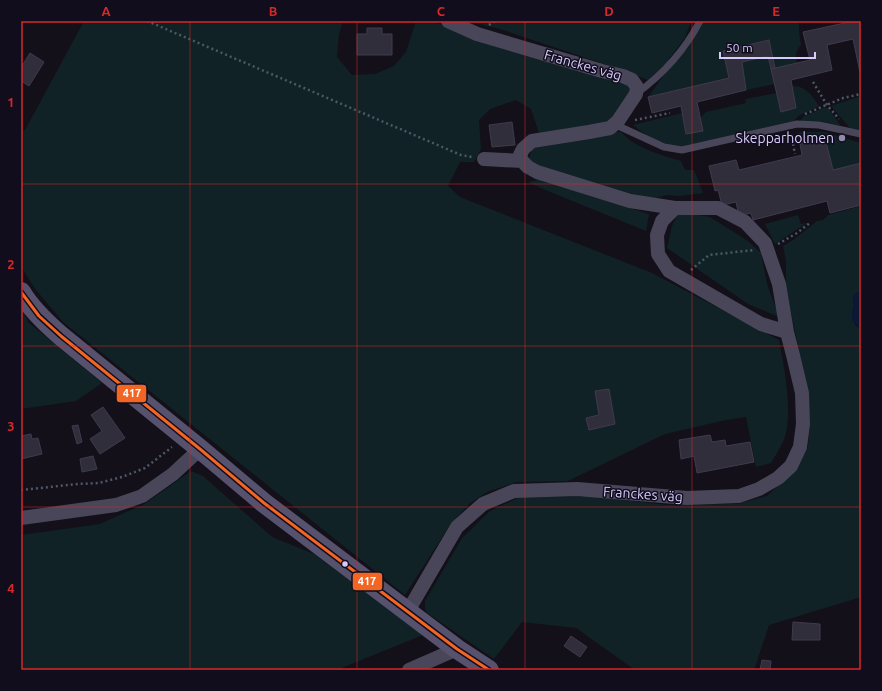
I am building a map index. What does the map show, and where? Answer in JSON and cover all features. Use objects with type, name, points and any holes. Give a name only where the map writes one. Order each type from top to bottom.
[{"type":"street","name":"Franckes väg","points":[[448,21],[477,34],[623,76],[632,80],[637,87],[636,94],[614,124]]},
{"type":"street","points":[[484,159],[522,161],[520,155],[523,149],[532,141],[610,128],[614,124]]},
{"type":"street","name":"Franckes väg","points":[[408,610],[457,527],[483,504],[514,491],[577,489],[687,498],[739,496],[759,489],[778,478],[791,466],[800,447],[804,424],[802,393],[794,355],[787,332],[778,284],[765,244],[745,222],[718,208],[675,208],[623,199],[537,172],[528,167],[522,161]]},
{"type":"street","points":[[675,208],[662,221],[657,235],[658,254],[670,271],[761,324],[787,332]]},
{"type":"street","points":[[21,292],[39,316],[61,336],[264,503],[457,648],[489,670]]},
{"type":"street","points":[[21,518],[116,505],[142,496],[173,474],[200,449]]},
{"type":"street","points":[[409,670],[457,648]]},
{"type":"lane","points":[[636,94],[652,83],[680,52],[700,21]]},
{"type":"lane","points":[[614,124],[664,147],[682,150],[797,124],[819,125],[861,134]]},
{"type":"path","points":[[147,21],[461,155],[484,159]]},
{"type":"path","points":[[813,82],[827,105],[848,130]]},
{"type":"path","points":[[797,124],[800,117],[843,98],[861,94]]},
{"type":"path","points":[[614,124],[670,113]]},
{"type":"path","points":[[789,126],[795,154]]},
{"type":"path","points":[[683,279],[697,264],[709,255],[767,249],[784,241],[811,222]]},
{"type":"path","points":[[21,490],[99,483],[122,477],[145,468],[174,446]]},
{"type":"shaded area","points":[[84,21],[343,21],[339,34],[337,57],[352,75],[375,74],[394,66],[406,52],[416,21],[430,21],[624,81],[631,89],[629,98],[613,120],[596,126],[539,133],[531,109],[516,100],[490,109],[479,120],[481,149],[474,162],[460,162],[448,186],[460,197],[652,273],[779,340],[787,386],[788,422],[784,441],[771,463],[756,467],[746,417],[665,434],[568,481],[517,482],[487,492],[469,504],[450,525],[405,595],[63,322],[36,290],[21,267],[21,131],[25,130]]},
{"type":"shaded area","points":[[465,21],[691,21],[685,38],[665,64],[648,80],[497,28]]},
{"type":"shaded area","points":[[702,21],[799,21],[801,45],[796,53],[797,63],[775,68],[769,40],[723,51],[729,78],[648,97],[663,76],[690,45]]},
{"type":"shaded area","points":[[768,56],[775,84],[746,90],[742,62]]},
{"type":"shaded area","points":[[792,86],[805,89],[819,106],[798,116],[794,121],[682,147],[656,140],[633,125],[682,113],[686,134],[702,131],[700,118],[706,112],[746,103],[745,99],[777,93],[781,112],[796,109]]},
{"type":"shaded area","points":[[861,96],[861,130],[850,128],[831,106]]},
{"type":"shaded area","points":[[823,108],[828,108],[841,126],[821,121],[800,121],[803,117]]},
{"type":"shaded area","points":[[605,132],[621,132],[641,147],[681,161],[685,170],[694,170],[703,193],[679,196],[666,195],[656,198],[637,198],[536,166],[529,158],[531,151],[542,142]]},
{"type":"shaded area","points":[[825,132],[861,143],[861,163],[833,170],[826,143],[821,144],[820,139],[800,144],[797,133]]},
{"type":"shaded area","points":[[541,179],[649,214],[646,231],[528,182]]},
{"type":"shaded area","points":[[861,206],[861,290],[853,296],[854,305],[852,314],[855,325],[860,329],[861,335],[861,597],[769,625],[754,670],[635,670],[576,628],[522,622],[494,659],[427,613],[425,609],[425,601],[462,538],[490,511],[520,497],[599,497],[667,505],[737,504],[767,496],[797,468],[808,447],[810,421],[805,377],[786,290],[786,261],[783,246],[817,221],[823,220],[828,215]]},
{"type":"shaded area","points":[[693,214],[710,217],[748,241],[761,253],[767,284],[779,317],[748,304],[667,248],[672,226],[677,215]]},
{"type":"shaded area","points":[[798,215],[801,224],[807,223],[775,244],[765,224]]},
{"type":"shaded area","points":[[21,309],[29,323],[102,383],[76,401],[21,409]]},
{"type":"shaded area","points":[[191,471],[203,476],[272,537],[314,554],[423,635],[344,667],[340,670],[21,670],[21,535],[100,524],[143,505]]},
{"type":"water","points":[[861,290],[861,335],[860,329],[852,320],[852,314],[854,305],[853,296]]},
{"type":"building","points":[[854,21],[861,21],[861,77],[853,39],[827,45],[832,70],[791,80],[796,108],[781,112],[771,69],[810,60],[803,32]]},
{"type":"building","points":[[367,28],[382,28],[382,34],[392,34],[392,55],[357,55],[357,34],[367,34]]},
{"type":"building","points":[[769,40],[775,68],[771,69],[768,56],[742,62],[746,90],[697,102],[703,131],[686,134],[681,106],[652,113],[648,97],[729,78],[723,51]]},
{"type":"building","points":[[30,53],[44,62],[29,86],[21,81],[21,71],[23,68],[22,66]]},
{"type":"building","points":[[512,122],[515,145],[492,147],[489,125]]},
{"type":"building","points":[[820,139],[821,144],[826,142],[833,170],[861,163],[861,205],[830,213],[827,201],[753,220],[751,213],[739,216],[736,202],[722,205],[718,190],[715,191],[709,166],[736,160],[739,170],[802,155],[800,144]]},
{"type":"building","points":[[609,389],[615,424],[589,430],[586,418],[599,415],[595,391]]},
{"type":"building","points":[[103,407],[125,438],[100,454],[90,439],[102,431],[91,415]]},
{"type":"building","points":[[78,425],[82,442],[77,444],[72,426]]},
{"type":"building","points":[[31,434],[32,439],[38,438],[42,454],[21,459],[21,436]]},
{"type":"building","points":[[710,435],[712,442],[725,440],[726,446],[750,442],[754,462],[697,473],[694,456],[681,459],[679,440]]},
{"type":"building","points":[[93,456],[97,469],[82,472],[80,459]]},
{"type":"building","points":[[793,622],[820,624],[820,640],[792,640]]},
{"type":"building","points":[[571,636],[587,647],[580,657],[564,646]]},
{"type":"building","points":[[762,660],[771,661],[770,670],[760,670]]},
{"type":"transit line","name":"417","points":[[21,292],[39,316],[61,336],[264,503],[457,649],[489,670]]},
{"type":"place","name":"Skepparholmen","points":[[842,138]]}]
